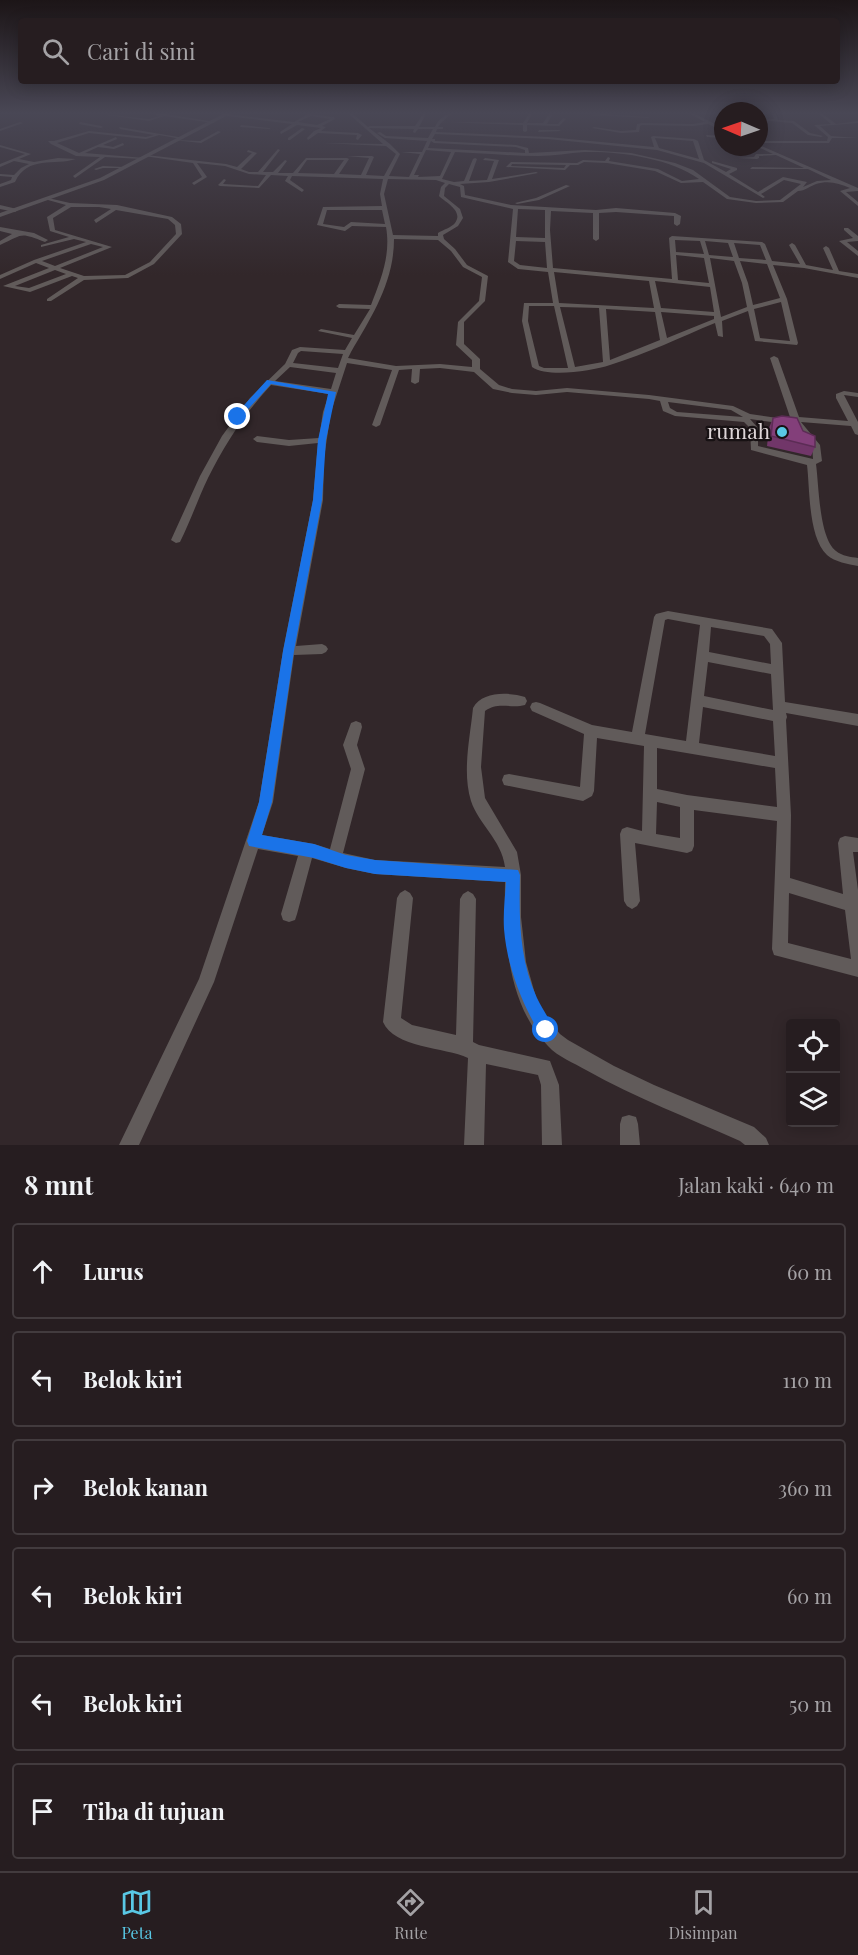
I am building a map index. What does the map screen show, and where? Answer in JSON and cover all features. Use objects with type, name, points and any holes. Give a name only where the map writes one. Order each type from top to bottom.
[{"type":"street","points":[[0,186],[13,181],[14,176],[27,167]]},
{"type":"street","points":[[75,177],[88,167]]},
{"type":"street","points":[[96,169],[101,167]]},
{"type":"street","points":[[112,167],[123,168]]},
{"type":"street","points":[[194,184],[205,177],[198,167]]},
{"type":"street","points":[[233,167],[260,173],[436,179],[447,184],[462,186],[463,196],[505,206],[675,215],[678,216],[677,224]]},
{"type":"street","points":[[260,173],[264,167]]},
{"type":"street","points":[[244,192],[255,192],[278,167]]},
{"type":"street","points":[[298,167],[286,180],[302,190]]},
{"type":"street","points":[[336,175],[341,167]]},
{"type":"street","points":[[363,176],[367,167]]},
{"type":"street","points":[[129,1145],[206,982],[266,802],[289,651],[318,500],[322,440],[332,392],[343,361],[374,307],[388,264],[390,232],[382,194],[386,177],[392,167]]},
{"type":"street","points":[[417,167],[413,176],[442,178],[454,183],[489,181],[533,173],[562,172],[566,167]]},
{"type":"street","points":[[442,178],[446,167]]},
{"type":"street","points":[[466,183],[472,167]]},
{"type":"street","points":[[489,181],[494,167]]},
{"type":"street","points":[[513,167],[562,172]]},
{"type":"street","points":[[640,167],[656,170],[681,182],[704,180]]},
{"type":"street","points":[[682,167],[691,171],[729,198],[781,201],[805,183],[758,174]]},
{"type":"street","points":[[715,167],[770,202]]},
{"type":"street","points":[[728,174],[735,169],[731,167]]},
{"type":"street","points":[[805,167],[856,188]]},
{"type":"street","points":[[0,215],[50,199],[123,168]]},
{"type":"street","points":[[752,168],[809,169]]},
{"type":"street","points":[[691,171],[718,169]]},
{"type":"street","points":[[790,174],[818,172]]},
{"type":"street","points":[[492,173],[506,177]]},
{"type":"street","points":[[0,175],[14,176]]},
{"type":"street","points":[[758,194],[783,178]]},
{"type":"street","points":[[741,183],[750,179]]},
{"type":"street","points":[[213,190],[224,180]]},
{"type":"street","points":[[718,197],[754,203],[784,203],[809,185],[837,181]]},
{"type":"street","points":[[440,238],[442,232],[457,224],[459,217],[457,207],[441,196],[443,187],[447,184]]},
{"type":"street","points":[[220,185],[259,187]]},
{"type":"street","points":[[505,206],[537,199],[568,186]]},
{"type":"street","points":[[856,188],[843,190],[858,204]]},
{"type":"street","points":[[849,198],[858,198]]},
{"type":"street","points":[[36,261],[83,278],[132,276],[152,263],[179,234],[178,224],[170,218],[117,207],[91,204],[70,205],[50,199]]},
{"type":"street","points":[[4,285],[109,247],[53,231],[50,218],[54,213],[70,205]]},
{"type":"street","points":[[0,207],[15,210]]},
{"type":"street","points":[[96,220],[117,207]]},
{"type":"street","points":[[516,207],[511,265],[713,285]]},
{"type":"street","points":[[386,208],[325,208],[320,225],[346,229],[351,224],[390,232],[440,238],[465,266],[485,276],[482,301],[462,319],[460,328],[460,345],[476,359],[476,370]]},
{"type":"street","points":[[548,209],[549,269],[572,370]]},
{"type":"street","points":[[596,212],[596,239]]},
{"type":"street","points":[[0,229],[32,234],[44,243],[73,238]]},
{"type":"street","points":[[846,229],[858,239]]},
{"type":"street","points":[[0,243],[17,233]]},
{"type":"street","points":[[675,280],[672,238],[702,239],[761,243],[784,299],[794,343],[758,340],[737,259],[730,241]]},
{"type":"street","points":[[514,239],[547,240]]},
{"type":"street","points":[[702,239],[713,285],[721,336]]},
{"type":"street","points":[[858,239],[842,241],[858,254]]},
{"type":"street","points":[[0,277],[36,261],[91,242]]},
{"type":"street","points":[[792,245],[804,267]]},
{"type":"street","points":[[826,248],[837,272]]},
{"type":"street","points":[[673,252],[804,267],[858,276]]},
{"type":"street","points":[[4,285],[30,290],[72,273]]},
{"type":"street","points":[[49,300],[83,278]]},
{"type":"street","points":[[651,278],[664,341]]},
{"type":"street","points":[[717,317],[602,306],[525,305],[529,345],[539,369],[572,370],[607,364],[717,317],[784,299]]},
{"type":"street","points":[[339,306],[374,307]]},
{"type":"street","points":[[602,306],[607,364]]},
{"type":"street","points":[[321,331],[355,337]]},
{"type":"street","points":[[176,540],[209,463],[238,417],[269,382],[288,365],[295,352],[300,350],[343,361],[396,368],[440,366],[476,370],[496,387],[512,392],[576,391],[733,408],[747,418],[754,428],[754,448],[811,463],[818,461],[816,445],[796,421],[774,358]]},
{"type":"street","points":[[288,365],[343,361]]},
{"type":"street","points":[[376,425],[396,368]]},
{"type":"street","points":[[415,382],[416,368]]},
{"type":"street","points":[[269,382],[332,392]]},
{"type":"street","points":[[856,427],[840,394],[858,395]]},
{"type":"street","points":[[664,400],[666,409],[675,414],[856,427]]},
{"type":"street","points":[[257,439],[289,443],[322,440]]},
{"type":"street","points":[[811,463],[823,542],[832,554],[858,562]]},
{"type":"street","points":[[649,840],[651,794],[644,739],[660,617],[668,615],[768,632],[776,643],[784,815],[780,949],[858,969]]},
{"type":"street","points":[[692,747],[706,623]]},
{"type":"street","points":[[289,651],[322,649]]},
{"type":"street","points":[[702,656],[777,670]]},
{"type":"street","points":[[521,700],[494,700],[485,702],[479,708],[474,767],[478,800],[510,852],[513,875],[512,929],[517,960],[530,1000],[546,1030],[555,1040],[609,1073],[747,1134],[759,1145]]},
{"type":"street","points":[[696,700],[858,720]]},
{"type":"street","points":[[536,707],[591,731],[781,763]]},
{"type":"street","points":[[335,857],[358,770],[350,745],[356,728]]},
{"type":"street","points":[[509,780],[583,794],[587,791],[591,731]]},
{"type":"street","points":[[651,794],[687,802],[784,815]]},
{"type":"street","points":[[632,902],[627,834],[687,846],[687,802]]},
{"type":"street","points":[[254,841],[308,850],[375,867],[513,875]]},
{"type":"street","points":[[858,845],[845,843],[855,905],[858,957]]},
{"type":"street","points":[[288,914],[308,850]]},
{"type":"street","points":[[782,883],[855,905]]},
{"type":"street","points":[[405,898],[392,1022],[400,1030],[544,1067],[550,1085],[552,1145]]},
{"type":"street","points":[[468,899],[474,1145]]},
{"type":"street","points":[[629,1124],[630,1145]]},
{"type":"building","points":[[782,416],[797,418],[803,431],[815,436],[815,447],[771,436],[773,418]]},
{"type":"place","name":"rumah","points":[[782,432]]},
{"type":"route","points":[[238,417],[269,382],[332,392],[322,440],[318,500],[289,651],[266,802],[254,841],[314,851],[375,867],[513,875],[512,929],[517,960],[530,1000],[546,1030]]}]
